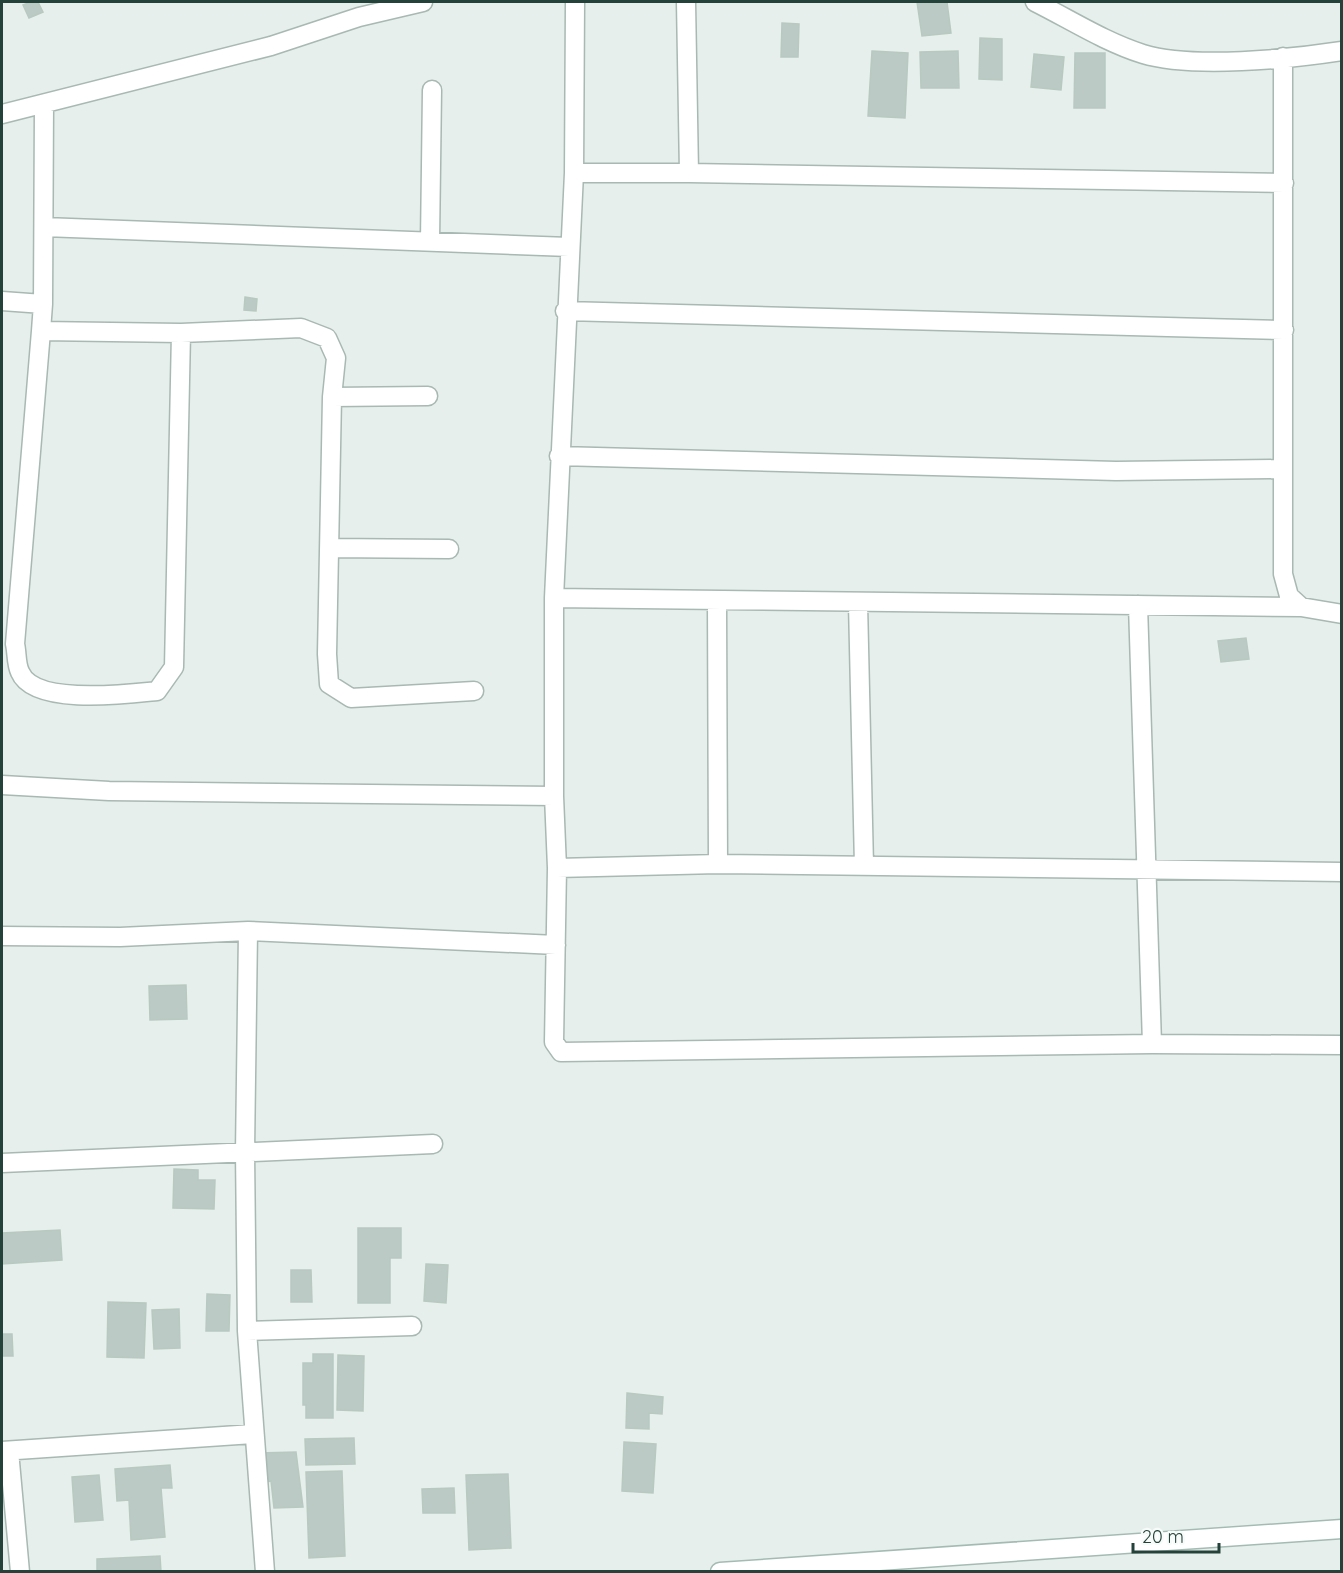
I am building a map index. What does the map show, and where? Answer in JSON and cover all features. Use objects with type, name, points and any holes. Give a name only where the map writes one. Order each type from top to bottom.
[{"type":"street","points":[[2,114],[271,46],[359,17],[423,2]]},
{"type":"street","points":[[575,2],[573,173],[565,311],[554,598],[554,796],[557,868],[554,1042],[561,1052],[1152,1044],[1341,1045]]},
{"type":"street","points":[[686,2],[689,172]]},
{"type":"street","points":[[1035,2],[1116,45],[1147,55],[1188,61],[1283,57],[1341,51]]},
{"type":"street","points":[[1283,57],[1282,574],[1289,596],[1301,607]]},
{"type":"street","points":[[430,242],[432,90]]},
{"type":"street","points":[[44,104],[43,304],[15,644],[20,673],[36,688],[92,697],[157,691],[174,667],[181,333]]},
{"type":"street","points":[[573,173],[689,172],[1284,183]]},
{"type":"street","points":[[44,227],[569,247]]},
{"type":"street","points":[[2,301],[43,304]]},
{"type":"street","points":[[565,311],[1284,330]]},
{"type":"street","points":[[41,331],[181,333],[301,328],[327,338],[336,358],[332,398],[327,654],[330,684],[351,698],[474,690]]},
{"type":"street","points":[[332,398],[428,396]]},
{"type":"street","points":[[559,456],[1116,471],[1282,469]]},
{"type":"street","points":[[329,548],[448,549]]},
{"type":"street","points":[[554,598],[717,602],[1301,607],[1341,614]]},
{"type":"street","points":[[717,602],[718,864]]},
{"type":"street","points":[[858,603],[864,866]]},
{"type":"street","points":[[1138,605],[1152,1044]]},
{"type":"street","points":[[2,785],[109,791],[554,796]]},
{"type":"street","points":[[557,868],[718,864],[1341,872]]},
{"type":"street","points":[[2,936],[120,937],[248,931],[556,945]]},
{"type":"street","points":[[248,931],[245,1152],[247,1331],[265,1572]]},
{"type":"street","points":[[2,1163],[432,1144]]},
{"type":"street","points":[[247,1331],[412,1326]]},
{"type":"street","points":[[20,1572],[5,1451],[253,1434]]},
{"type":"street","points":[[720,1572],[1341,1529]]},
{"type":"building","points":[[38,2],[43,12],[29,18],[23,5]]},
{"type":"building","points":[[917,2],[947,2],[951,33],[922,36]]},
{"type":"building","points":[[782,23],[799,24],[798,57],[781,57]]},
{"type":"building","points":[[980,38],[1002,39],[1002,80],[979,79]]},
{"type":"building","points":[[872,51],[908,53],[905,118],[868,116]]},
{"type":"building","points":[[958,51],[959,88],[921,88],[920,52]]},
{"type":"building","points":[[1075,53],[1105,53],[1105,108],[1074,108]]},
{"type":"building","points":[[1034,54],[1064,57],[1061,90],[1031,87]]},
{"type":"building","points":[[245,297],[257,299],[256,311],[244,310]]},
{"type":"building","points":[[1246,638],[1249,659],[1221,662],[1218,641]]},
{"type":"building","points":[[186,985],[187,1019],[150,1020],[149,986]]},
{"type":"building","points":[[174,1169],[198,1170],[198,1180],[215,1180],[214,1209],[173,1208]]},
{"type":"building","points":[[358,1228],[401,1228],[401,1258],[390,1258],[390,1303],[358,1303]]},
{"type":"building","points":[[60,1230],[62,1260],[2,1264],[2,1233]]},
{"type":"building","points":[[426,1264],[448,1265],[446,1303],[424,1301]]},
{"type":"building","points":[[291,1270],[311,1270],[312,1302],[291,1302]]},
{"type":"building","points":[[207,1294],[230,1295],[229,1331],[206,1331]]},
{"type":"building","points":[[108,1302],[146,1303],[144,1358],[107,1357]]},
{"type":"building","points":[[179,1309],[180,1348],[154,1349],[152,1310]]},
{"type":"building","points":[[2,1334],[12,1334],[13,1356],[2,1356]]},
{"type":"building","points":[[313,1354],[333,1354],[333,1418],[306,1418],[306,1405],[303,1405],[303,1363],[313,1363]]},
{"type":"building","points":[[338,1355],[364,1356],[363,1411],[337,1410]]},
{"type":"building","points":[[627,1393],[663,1397],[662,1414],[649,1413],[649,1429],[626,1428]]},
{"type":"building","points":[[354,1438],[355,1464],[306,1465],[305,1439]]},
{"type":"building","points":[[624,1442],[656,1444],[653,1493],[622,1491]]},
{"type":"building","points":[[296,1452],[303,1507],[274,1508],[271,1481],[262,1483],[258,1453]]},
{"type":"building","points":[[170,1465],[172,1488],[161,1488],[165,1537],[131,1540],[129,1500],[117,1501],[115,1469]]},
{"type":"building","points":[[342,1471],[345,1556],[309,1558],[306,1472]]},
{"type":"building","points":[[508,1474],[511,1548],[469,1550],[466,1475]]},
{"type":"building","points":[[99,1475],[103,1520],[75,1522],[72,1477]]},
{"type":"building","points":[[454,1488],[455,1513],[423,1513],[422,1489]]},
{"type":"building","points":[[160,1556],[161,1572],[97,1572],[97,1559]]}]
